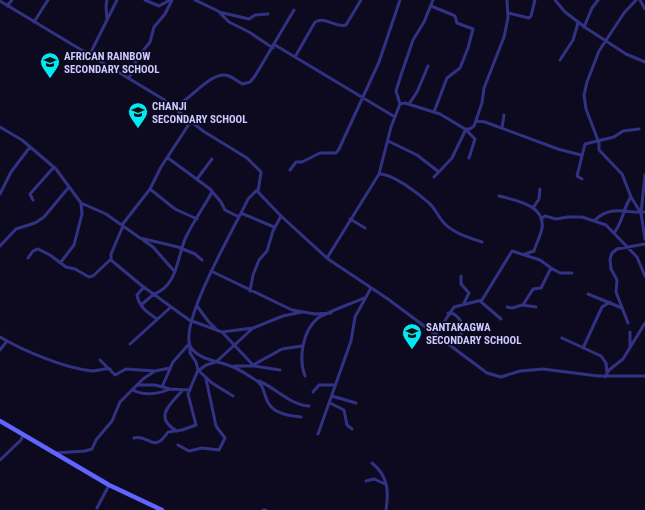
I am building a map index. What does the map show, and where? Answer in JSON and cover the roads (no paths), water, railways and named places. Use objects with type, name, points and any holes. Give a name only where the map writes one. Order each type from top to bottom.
[{"type":"street","points":[[7,6],[12,0]]},
{"type":"street","points":[[34,22],[48,0]]},
{"type":"street","points":[[107,0],[107,20]]},
{"type":"street","points":[[90,54],[111,15],[117,0]]},
{"type":"street","points":[[145,0],[159,6],[171,0]]},
{"type":"street","points":[[129,78],[138,57],[151,40],[154,27],[165,14],[171,0]]},
{"type":"street","points":[[195,0],[219,12],[248,18],[254,15],[268,14]]},
{"type":"street","points":[[202,4],[205,0]]},
{"type":"street","points":[[295,57],[315,22],[325,20],[340,25],[346,25],[361,0]]},
{"type":"street","points":[[290,170],[296,162],[302,162],[320,153],[337,152],[379,62],[400,0]]},
{"type":"street","points":[[327,258],[379,174],[400,104],[396,92],[401,75],[413,40],[424,22],[433,0]]},
{"type":"street","points":[[466,129],[472,128],[476,121],[484,88],[504,37],[508,13],[507,0]]},
{"type":"street","points":[[508,13],[529,18],[531,16],[535,0]]},
{"type":"street","points":[[555,0],[565,12],[578,23],[626,54],[645,62]]},
{"type":"street","points":[[584,27],[594,5],[598,0]]},
{"type":"street","points":[[636,0],[624,13],[598,53],[584,93],[586,109],[601,152],[622,174],[631,196],[643,213]]},
{"type":"street","points":[[640,0],[645,9]]},
{"type":"street","points":[[0,2],[90,54],[173,106],[203,131],[231,150],[247,158],[259,168],[262,174],[257,190],[252,194],[241,213],[211,271],[192,322],[190,353],[196,362],[198,371],[206,379],[233,396]]},
{"type":"street","points":[[431,6],[453,14],[458,24],[473,29],[468,48],[460,68],[448,78],[434,112]]},
{"type":"street","points":[[173,106],[185,101],[195,91],[208,82],[222,76],[230,76],[242,84],[248,84],[274,46],[294,10]]},
{"type":"street","points":[[219,12],[231,24],[295,57],[395,117]]},
{"type":"street","points":[[560,60],[572,40],[578,23]]},
{"type":"street","points":[[409,104],[417,92],[428,66]]},
{"type":"street","points":[[400,104],[403,102],[434,112],[466,129],[475,139],[469,158]]},
{"type":"street","points":[[502,128],[504,116]]},
{"type":"street","points":[[28,258],[33,251],[38,249],[61,262],[66,267],[75,269],[89,277],[94,276],[110,259],[122,225],[150,189],[191,121]]},
{"type":"street","points":[[476,121],[485,122],[558,149],[581,155]]},
{"type":"street","points":[[0,126],[30,147],[54,167],[61,174],[81,203],[102,212],[153,247],[175,272]]},
{"type":"street","points":[[434,177],[452,158],[466,129]]},
{"type":"street","points":[[582,179],[577,176],[581,155],[585,144],[614,137],[623,131],[639,129]]},
{"type":"street","points":[[388,141],[421,157],[439,172]]},
{"type":"street","points":[[0,194],[30,147]]},
{"type":"street","points":[[168,158],[198,179],[212,192],[225,210],[239,217]]},
{"type":"street","points":[[198,179],[212,159]]},
{"type":"street","points":[[33,200],[30,194],[54,167]]},
{"type":"street","points":[[379,174],[386,175],[408,186],[429,203],[446,225],[454,231],[482,242]]},
{"type":"street","points":[[645,175],[643,213],[645,239]]},
{"type":"street","points":[[0,183],[5,184]]},
{"type":"street","points":[[0,246],[16,229],[39,220],[69,187]]},
{"type":"street","points":[[150,189],[175,209],[197,219]]},
{"type":"street","points":[[533,208],[538,199],[540,189]]},
{"type":"street","points":[[257,190],[281,216],[327,258],[436,334],[469,361],[493,376],[501,377],[520,371],[535,369],[606,375],[645,376]]},
{"type":"street","points":[[141,305],[154,294],[163,289],[175,272],[186,236],[212,192]]},
{"type":"street","points":[[499,196],[533,208],[541,219],[542,229],[534,251],[523,254]]},
{"type":"street","points":[[614,233],[620,225],[624,210],[631,196]]},
{"type":"street","points":[[61,262],[74,245],[82,214],[81,203]]},
{"type":"street","points":[[595,220],[603,214],[624,210],[643,213]]},
{"type":"street","points":[[241,213],[274,227]]},
{"type":"street","points":[[250,291],[253,275],[259,260],[267,250],[274,227],[281,216]]},
{"type":"street","points":[[541,219],[545,216],[556,220],[579,216],[595,220],[606,225],[637,257],[645,276]]},
{"type":"street","points":[[350,219],[365,228]]},
{"type":"street","points":[[140,238],[182,249],[195,254],[202,260]]},
{"type":"street","points":[[628,323],[616,292],[617,280],[611,269],[610,259],[614,251],[645,244]]},
{"type":"street","points":[[480,301],[510,252],[515,251],[543,262],[560,273],[572,273]]},
{"type":"street","points":[[110,259],[144,287],[192,322],[222,332],[236,345],[253,366]]},
{"type":"street","points":[[523,305],[533,289],[541,288],[551,268]]},
{"type":"street","points":[[211,271],[292,310],[331,313]]},
{"type":"street","points":[[461,276],[461,284],[469,292],[464,303]]},
{"type":"street","points":[[144,287],[137,295],[141,305],[157,319]]},
{"type":"street","points":[[318,434],[351,341],[355,317],[371,288]]},
{"type":"street","points":[[588,294],[622,308]]},
{"type":"street","points":[[305,376],[302,346],[314,323],[320,317],[365,298]]},
{"type":"street","points":[[436,334],[448,313],[454,307],[464,303],[480,301],[501,319]]},
{"type":"street","points":[[583,348],[602,307],[610,302]]},
{"type":"street","points":[[507,307],[512,308],[523,305],[536,307]]},
{"type":"street","points":[[197,306],[208,322],[216,329]]},
{"type":"street","points":[[130,344],[171,307]]},
{"type":"street","points":[[222,332],[253,328],[283,316],[303,312]]},
{"type":"street","points":[[448,313],[454,314],[461,320],[463,329],[461,335]]},
{"type":"street","points":[[606,375],[621,361],[645,323]]},
{"type":"street","points":[[134,438],[138,436],[150,442],[159,442],[168,432],[193,427],[196,423],[192,414],[193,408],[188,398],[198,371],[206,365],[216,362],[253,328]]},
{"type":"street","points":[[630,332],[630,348]]},
{"type":"street","points":[[0,337],[32,353],[72,366],[96,371],[110,368]]},
{"type":"street","points":[[562,338],[604,359],[606,375]]},
{"type":"street","points":[[0,350],[7,341]]},
{"type":"street","points":[[190,345],[196,352],[216,362],[232,366],[253,366],[280,370]]},
{"type":"street","points":[[162,387],[170,368],[190,345]]},
{"type":"street","points":[[253,366],[282,349],[302,346]]},
{"type":"street","points":[[100,360],[116,375],[126,369],[155,371],[170,368]]},
{"type":"street","points":[[232,366],[284,397],[299,404],[309,406]]},
{"type":"street","points":[[55,453],[85,451],[92,449],[96,440],[112,421],[120,402],[138,385],[143,378],[155,371]]},
{"type":"street","points":[[178,445],[190,451],[202,448],[219,450],[225,438],[216,426],[206,379]]},
{"type":"street","points":[[259,381],[271,407],[284,415],[301,417]]},
{"type":"street","points":[[138,385],[154,385],[182,391],[190,390]]},
{"type":"street","points":[[313,392],[319,385],[335,385]]},
{"type":"street","points":[[133,390],[142,394],[148,394],[170,389]]},
{"type":"street","points":[[178,431],[167,424],[165,416],[170,402],[182,391]]},
{"type":"street","points":[[332,396],[356,403]]},
{"type":"street","points":[[330,403],[344,410],[347,425],[352,429]]},
{"type":"street","points":[[0,421],[109,486],[160,509]]},
{"type":"street","points":[[0,460],[21,440],[23,435]]},
{"type":"street","points":[[372,463],[379,470],[386,485],[388,494],[386,510]]},
{"type":"street","points":[[366,481],[370,478],[377,479],[386,485]]},
{"type":"street","points":[[97,508],[109,486]]},
{"type":"place","name":"AFRICAN RAINBOW SECONDARY SCHOOL","points":[[50,79]]},
{"type":"place","name":"CHANJI SECONDARY SCHOOL","points":[[138,129]]},
{"type":"place","name":"SANTAKAGWA SECONDARY SCHOOL","points":[[412,350]]}]
